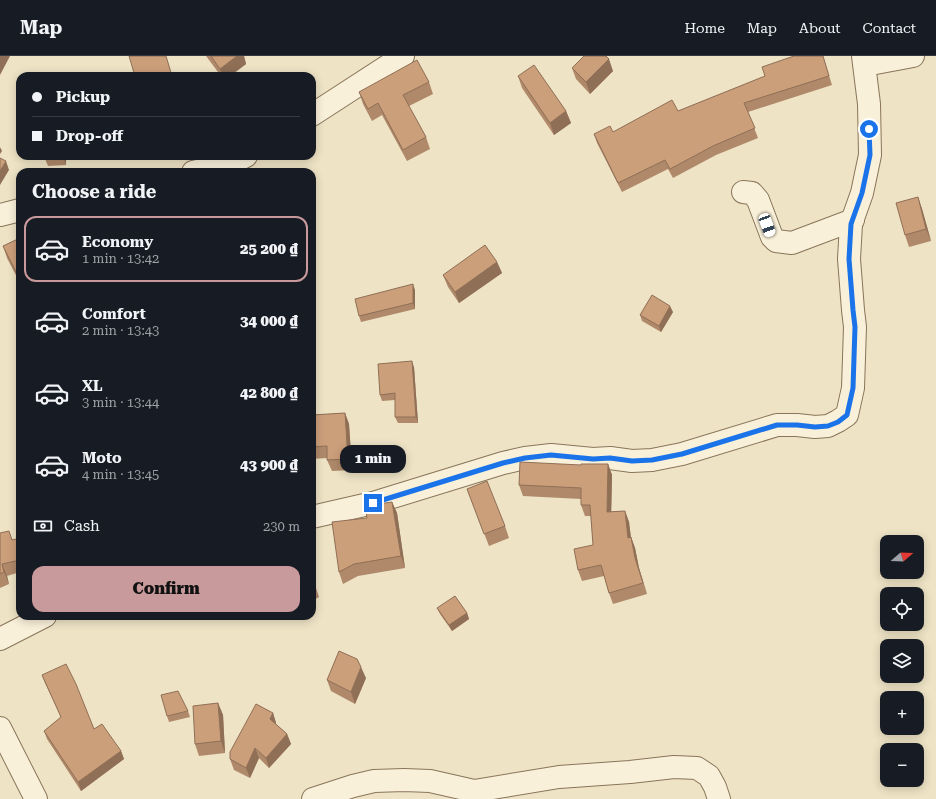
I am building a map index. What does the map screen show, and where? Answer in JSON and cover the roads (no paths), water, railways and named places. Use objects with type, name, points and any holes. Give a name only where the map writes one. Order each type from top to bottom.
[{"type":"street","points":[[316,112],[403,56]]},
{"type":"street","points":[[316,516],[373,503],[503,463],[525,458],[551,455],[593,459],[610,458],[632,461],[652,460],[682,454],[777,425],[815,427],[828,426],[838,422],[847,415],[853,388],[855,327],[849,259],[851,224],[862,193],[870,155],[869,104],[864,61],[913,56]]},
{"type":"street","points":[[210,168],[232,163],[238,160]]},
{"type":"street","points":[[743,192],[752,194],[758,200],[772,237],[776,241],[792,243],[853,220]]},
{"type":"street","points":[[0,215],[16,211]]},
{"type":"street","points":[[0,639],[37,620]]},
{"type":"street","points":[[0,728],[36,799]]},
{"type":"street","points":[[313,799],[374,781],[404,780],[430,782],[474,791],[559,777],[674,767],[697,768],[709,776],[719,799]]}]
